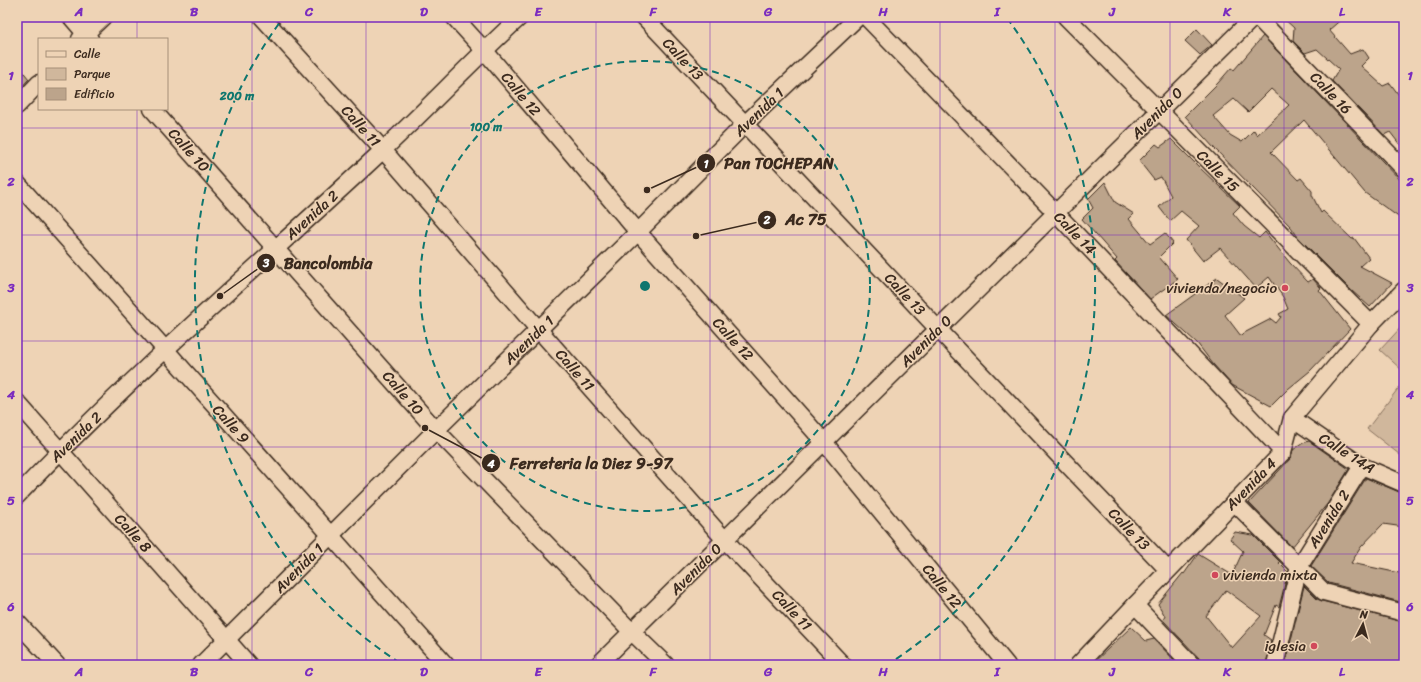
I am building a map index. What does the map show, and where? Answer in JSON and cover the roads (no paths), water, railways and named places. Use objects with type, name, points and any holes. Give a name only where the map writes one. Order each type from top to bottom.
[{"type":"street","points":[[71,17],[85,37],[103,17]]},
{"type":"street","name":"Calle 11","points":[[262,17],[383,150],[539,330],[725,540],[843,665]]},
{"type":"street","name":"Calle 12","points":[[454,17],[484,50],[638,232],[824,442],[1007,665]]},
{"type":"street","name":"Avenida 2","points":[[17,496],[60,451],[165,351],[383,150],[484,50],[520,17]]},
{"type":"street","name":"Calle 13","points":[[644,17],[1168,570]]},
{"type":"street","name":"Avenida 1","points":[[202,665],[436,430],[638,232],[745,124],[858,17]]},
{"type":"street","name":"Calle 14","points":[[866,17],[1056,213],[1283,452]]},
{"type":"street","name":"Calle 15","points":[[1066,17],[1370,324]]},
{"type":"street","name":"Avenida 0","points":[[598,665],[1254,17]]},
{"type":"street","name":"Calle 16","points":[[1257,17],[1404,169]]},
{"type":"street","points":[[17,106],[38,84]]},
{"type":"street","name":"Calle 10","points":[[153,110],[436,430],[632,632],[666,665]]},
{"type":"street","name":"Calle 9","points":[[17,183],[446,665]]},
{"type":"street","name":"Avenida 4","points":[[1078,665],[1134,605],[1283,452],[1292,418],[1370,324],[1404,290]]},
{"type":"street","name":"Calle 8","points":[[17,402],[250,665]]},
{"type":"street","name":"Calle 14A","points":[[1292,418],[1362,466],[1404,484]]},
{"type":"street","name":"Avenida 2","points":[[1275,665],[1299,567],[1362,466]]},
{"type":"street","points":[[1234,502],[1324,592],[1404,613]]},
{"type":"street","points":[[1134,605],[1192,665]]},
{"type":"street","points":[[17,622],[57,665]]},
{"type":"place","name":"Pan TOCHEPAN","points":[[647,190]]},
{"type":"place","name":"Ac 75","points":[[696,236]]},
{"type":"place","name":"vivienda/negocio","points":[[1285,288]]},
{"type":"place","name":"Bancolombia","points":[[220,296]]},
{"type":"place","name":"Ferreteria la Diez 9-97","points":[[425,428]]},
{"type":"place","name":"vivienda mixta","points":[[1215,575]]},
{"type":"place","name":"iglesia","points":[[1314,646]]}]
